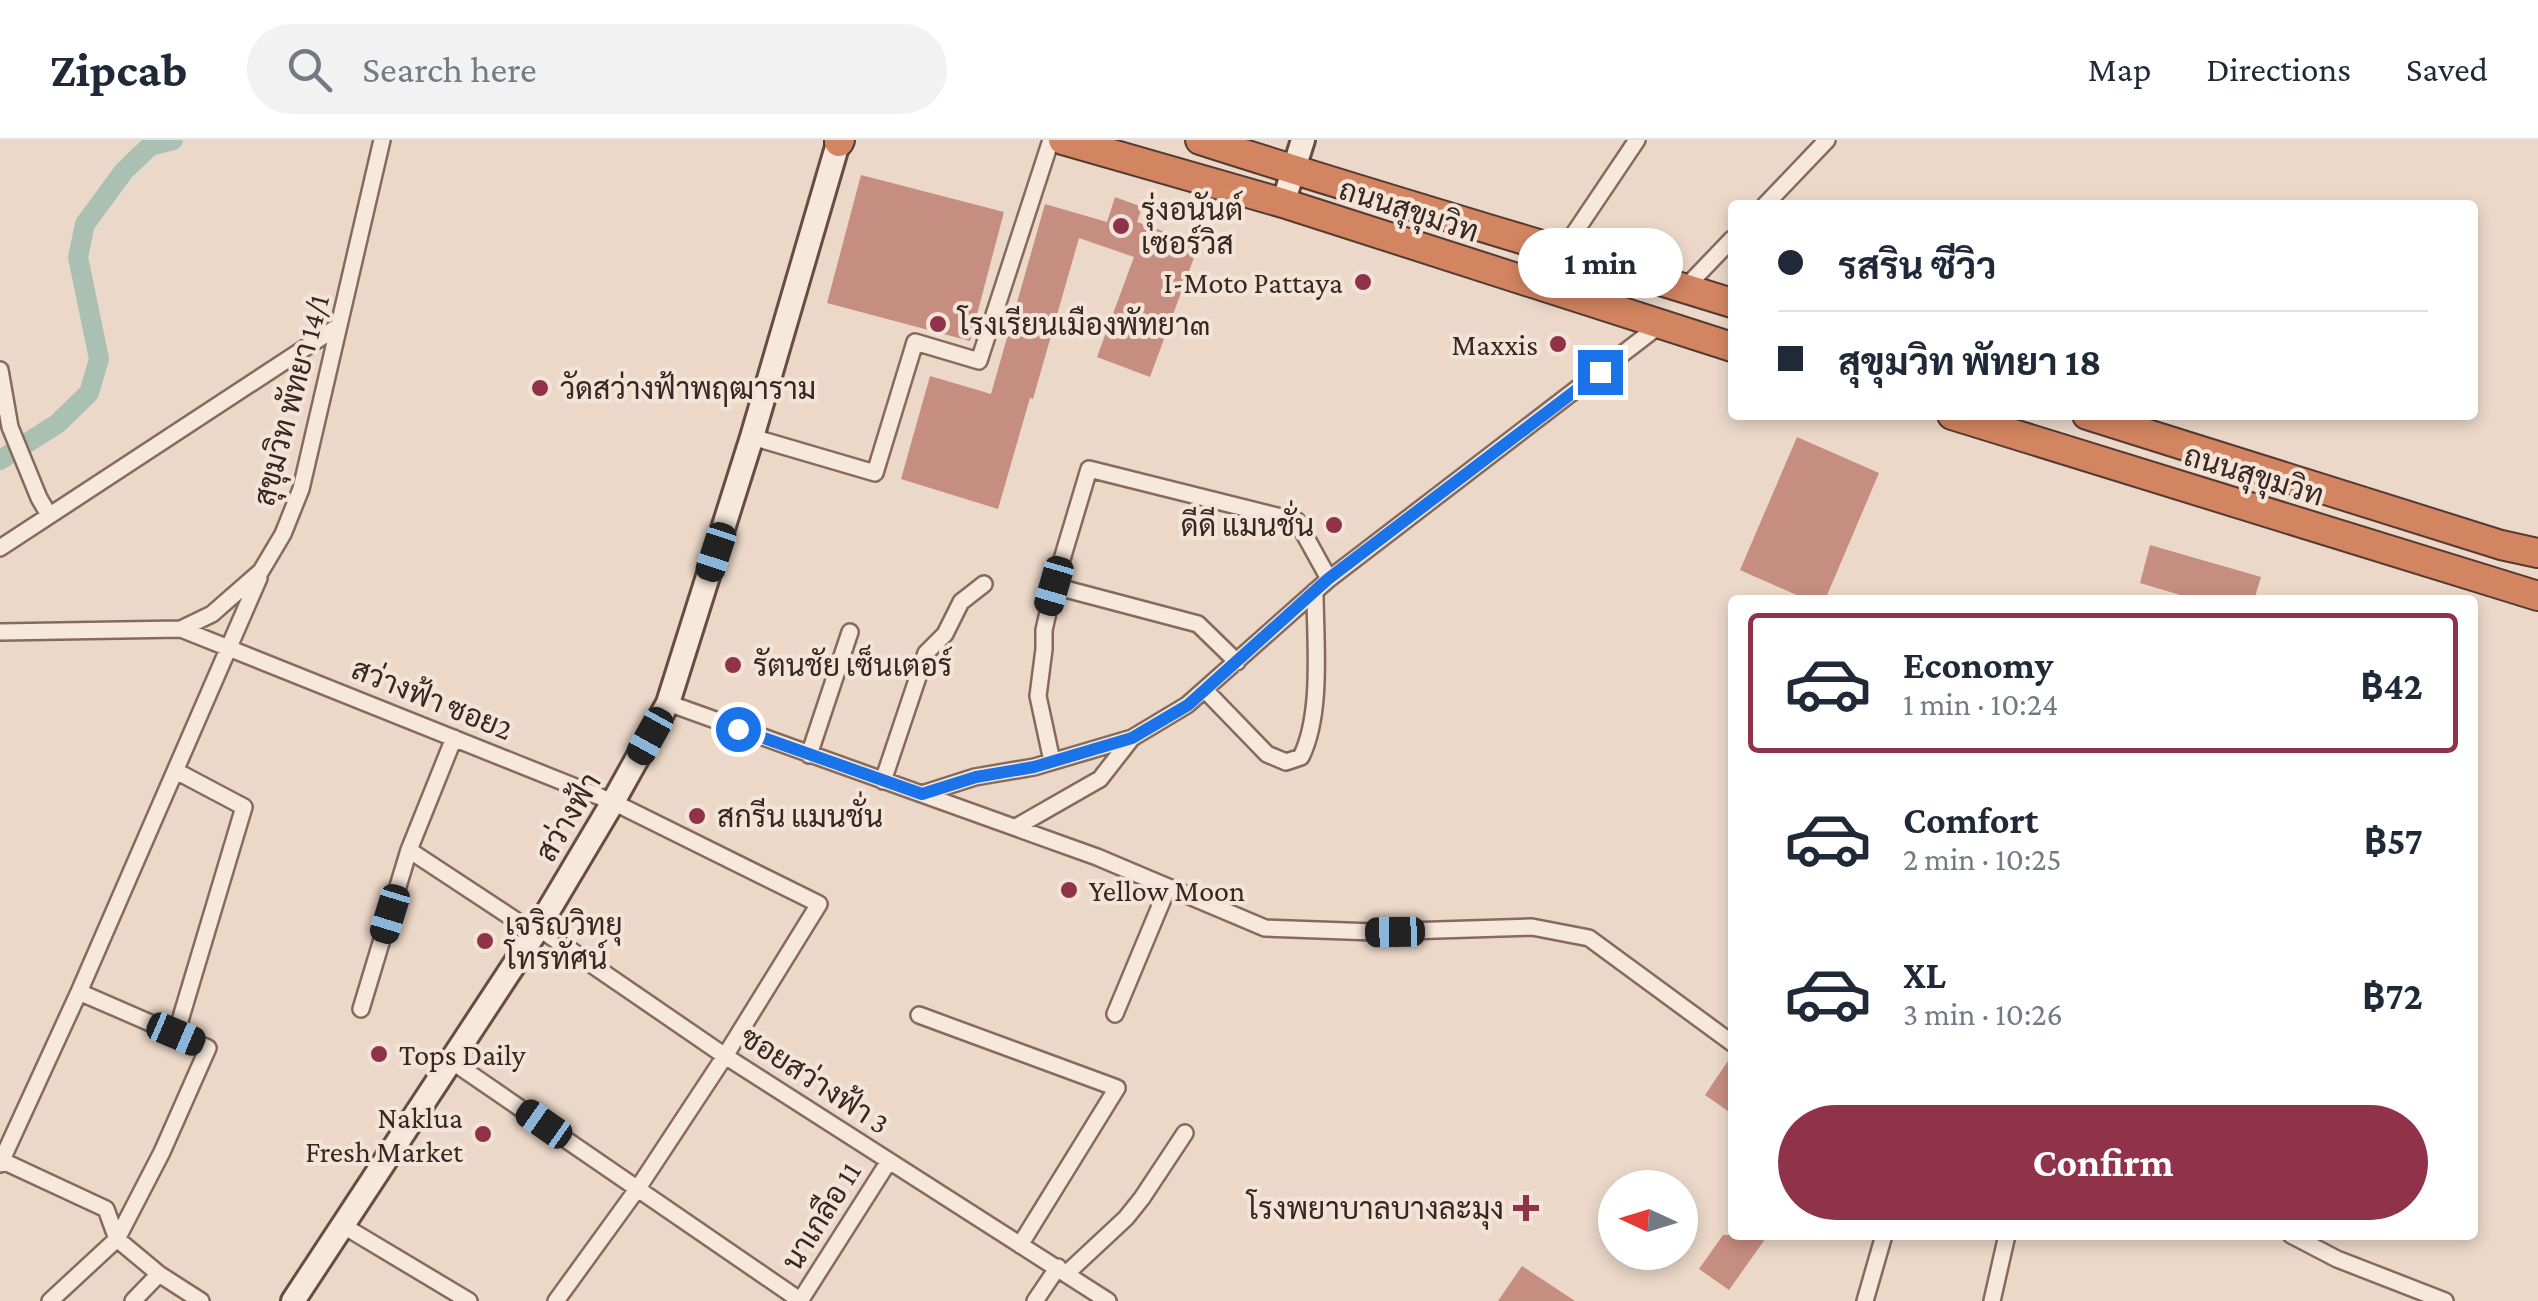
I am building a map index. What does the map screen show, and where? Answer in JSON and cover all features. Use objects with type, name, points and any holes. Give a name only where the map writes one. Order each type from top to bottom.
[{"type":"highway","name":"ถนนสุขุมวิท","points":[[1063,140],[1283,203],[1728,346]]},
{"type":"highway","name":"ถนนสุขุมวิท","points":[[1200,140],[1728,303]]},
{"type":"highway","name":"ถนนสุขุมวิท","points":[[1968,420],[2538,596]]},
{"type":"highway","name":"ถนนสุขุมวิท","points":[[2103,420],[2538,553]]},
{"type":"street","name":"สุขุมวิท พัทยา 14/1","points":[[0,632],[181,629],[212,614],[262,571],[283,534],[301,489],[382,140]]},
{"type":"street","points":[[752,437],[875,472],[915,342],[979,361],[1052,140]]},
{"type":"street","points":[[1283,203],[1303,140]]},
{"type":"street","points":[[1563,250],[1637,140]]},
{"type":"street","points":[[1770,200],[1827,140]]},
{"type":"street","name":"สว่างฟ้า","points":[[292,1301],[536,930],[668,702],[752,437],[839,141]]},
{"type":"street","points":[[1685,288],[1728,243]]},
{"type":"street","points":[[922,794],[1132,738],[1188,705],[1328,579],[1660,325]]},
{"type":"street","points":[[0,548],[338,326]]},
{"type":"street","points":[[294,354],[314,358],[326,378]]},
{"type":"street","points":[[0,370],[10,427],[48,515]]},
{"type":"street","points":[[1052,762],[1038,696],[1044,630],[1089,469],[1296,521],[1328,579]]},
{"type":"street","points":[[201,1301],[158,1274],[117,1239],[106,1209],[1,1162],[262,571]]},
{"type":"street","points":[[883,781],[926,654],[945,634],[961,602],[984,584]]},
{"type":"street","points":[[1054,586],[1198,624],[1237,662]]},
{"type":"street","points":[[1205,690],[1267,754],[1286,762],[1301,757],[1309,741],[1314,713],[1315,591]]},
{"type":"street","name":"สว่างฟ้า ซอย2","points":[[181,629],[613,802],[819,904],[726,1056]]},
{"type":"street","points":[[809,755],[850,632]]},
{"type":"street","points":[[668,702],[1016,827],[1265,928],[1374,932],[1532,927],[1589,938],[1728,1040]]},
{"type":"street","points":[[361,1009],[408,850],[454,738]]},
{"type":"street","points":[[1016,827],[1100,779],[1132,738]]},
{"type":"street","points":[[176,770],[244,807],[176,1034]]},
{"type":"street","name":"ซอยสว่างฟ้า 3","points":[[408,850],[1108,1301]]},
{"type":"street","points":[[1115,1014],[1168,887]]},
{"type":"street","points":[[50,1301],[117,1239],[162,1152],[208,1048],[79,992]]},
{"type":"street","points":[[918,1015],[1118,1088],[1020,1246]]},
{"type":"street","points":[[556,1301],[726,1056]]},
{"type":"street","points":[[450,1060],[801,1301]]},
{"type":"street","points":[[1034,1301],[1062,1270],[1126,1218],[1185,1133]]},
{"type":"street","name":"นาเกลือ 11","points":[[801,1301],[889,1161]]},
{"type":"street","points":[[342,1225],[469,1301]]},
{"type":"street","points":[[1865,1301],[1883,1240]]},
{"type":"street","points":[[1992,1301],[2007,1240]]},
{"type":"street","points":[[2301,1240],[2337,1259],[2445,1301]]},
{"type":"street","points":[[133,1301],[158,1274]]},
{"type":"building","points":[[861,175],[1004,212],[970,341],[827,303]]},
{"type":"building","points":[[1115,197],[1142,207],[1137,222],[1199,244],[1150,377],[1097,357],[1134,257],[1079,238],[998,509],[901,479],[930,376],[991,394],[1045,204],[1107,222]]},
{"type":"building","points":[[1797,437],[1879,473],[1827,595],[1797,595],[1740,570]]},
{"type":"building","points":[[2150,545],[2261,577],[2256,595],[2180,595],[2140,583]]},
{"type":"building","points":[[1728,1061],[1728,1111],[1705,1095]]},
{"type":"building","points":[[1723,1235],[1728,1235],[1728,1240],[1764,1240],[1729,1290],[1699,1269]]},
{"type":"building","points":[[1522,1266],[1575,1301],[1498,1301]]},
{"type":"waterway","points":[[0,460],[57,424],[89,393],[99,359],[78,257],[85,224],[124,171],[150,146],[173,140]]},
{"type":"place","name":"รุ่งอนันต์ เซอร์วิส","points":[[1121,226]]},
{"type":"place","name":"I-Moto Pattaya","points":[[1363,282]]},
{"type":"place","name":"โรงเรียนเมืองพัทยา๓","points":[[938,324]]},
{"type":"place","name":"Maxxis","points":[[1558,344]]},
{"type":"place","name":"วัดสว่างฟ้าพฤฒาราม","points":[[540,388]]},
{"type":"place","name":"ดีดี แมนชั่น","points":[[1334,525]]},
{"type":"place","name":"รัตนชัย เซ็นเตอร์","points":[[733,665]]},
{"type":"place","name":"สกรีน แมนชั่น","points":[[697,816]]},
{"type":"place","name":"Yellow Moon","points":[[1069,890]]},
{"type":"place","name":"เจริญวิทยุ โทรทัศน์","points":[[485,941]]},
{"type":"place","name":"Tops Daily","points":[[379,1054]]},
{"type":"place","name":"Naklua Fresh Market","points":[[483,1134]]},
{"type":"place","name":"โรงพยาบาลบางละมุง","points":[[1526,1208]]},
{"type":"route","points":[[738,729],[922,794],[1132,738],[1188,705],[1328,579],[1600,372]]}]
